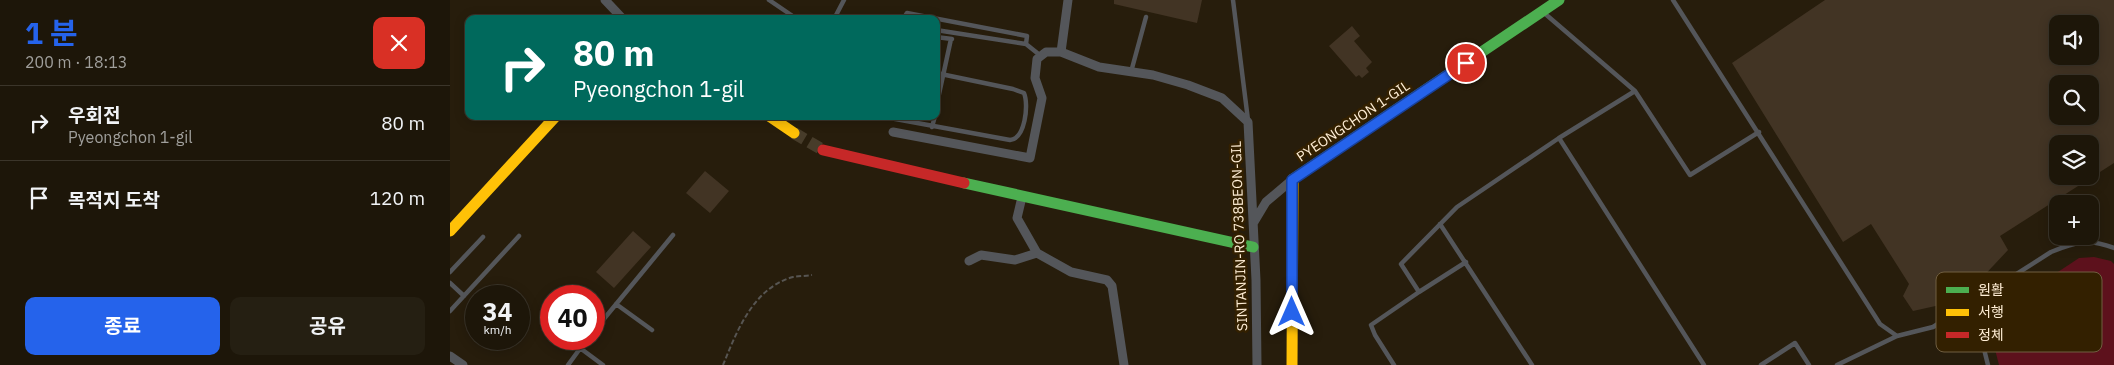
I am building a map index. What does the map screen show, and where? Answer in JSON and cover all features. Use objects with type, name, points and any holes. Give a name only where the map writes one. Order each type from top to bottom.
[{"type":"street","points":[[605,0],[619,15]]},
{"type":"street","points":[[893,132],[1030,158],[1042,98],[1035,78],[1037,59],[1046,52],[1061,52],[1068,0]]},
{"type":"street","name":"PYEONGCHON 1-GIL","points":[[1292,365],[1292,180],[1559,0]]},
{"type":"street","name":"SINTANJIN-RO 738BEON-GIL","points":[[1061,52],[1099,68],[1153,75],[1188,85],[1222,98],[1248,122],[1256,280],[1257,365]]},
{"type":"street","points":[[450,231],[552,120]]},
{"type":"street","points":[[778,120],[794,132]]},
{"type":"street","points":[[823,150],[1022,197],[1253,247]]},
{"type":"street","points":[[1253,222],[1266,202],[1292,180]]},
{"type":"street","points":[[1022,197],[1018,218],[1037,253],[1071,272],[1107,280],[1112,286],[1124,365]]},
{"type":"street","points":[[969,261],[981,256],[1015,260],[1037,253]]},
{"type":"street","points":[[450,356],[463,365]]},
{"type":"lane","points":[[769,0],[791,15]]},
{"type":"lane","points":[[836,15],[844,0]]},
{"type":"lane","points":[[1233,0],[1248,122]]},
{"type":"lane","points":[[1673,0],[1880,324],[1897,336]]},
{"type":"lane","points":[[1543,12],[1634,91],[1690,175],[1759,132]]},
{"type":"lane","points":[[906,15],[907,13],[917,15]]},
{"type":"lane","points":[[1131,72],[1146,17]]},
{"type":"lane","points":[[940,19],[1027,36],[1026,44]]},
{"type":"lane","points":[[940,31],[1026,44],[1041,56]]},
{"type":"lane","points":[[940,89],[952,33]]},
{"type":"lane","points":[[940,38],[951,39]]},
{"type":"lane","points":[[898,120],[1010,140],[1014,140],[1022,133],[1026,100],[1024,93],[940,74]]},
{"type":"lane","points":[[1419,292],[1401,264],[1457,207],[1559,138],[1634,91]]},
{"type":"lane","points":[[932,127],[933,120]]},
{"type":"lane","points":[[1559,138],[1704,365]]},
{"type":"lane","points":[[1440,224],[1532,365]]},
{"type":"lane","points":[[605,318],[673,235]]},
{"type":"lane","points":[[450,311],[519,236]]},
{"type":"lane","points":[[450,272],[483,237]]},
{"type":"lane","points":[[2019,272],[2050,252],[2068,245],[2089,241],[2100,242],[2114,248]]},
{"type":"lane","points":[[1394,365],[1374,335],[1371,325],[1466,262]]},
{"type":"lane","points":[[450,283],[464,296]]},
{"type":"lane","points":[[616,304],[652,330]]},
{"type":"lane","points":[[1837,365],[1897,336],[1936,326]]},
{"type":"lane","points":[[1761,365],[1795,343],[1809,365]]},
{"type":"lane","points":[[568,365],[579,350]]},
{"type":"lane","points":[[583,350],[603,365]]},
{"type":"lane","points":[[1985,352],[1988,365]]},
{"type":"path","points":[[723,365],[735,336],[760,295],[792,277],[812,275]]},
{"type":"shaded area","points":[[2094,257],[2111,261],[2114,264],[2114,365],[1999,365],[1996,352],[2102,352],[2102,272],[2058,272],[2079,258]]},
{"type":"building","points":[[1114,0],[1202,0],[1197,23],[1114,4]]},
{"type":"building","points":[[1825,0],[2114,0],[2114,163],[2099,173],[2099,135],[2049,135],[2049,185],[2080,185],[2064,195],[2049,195],[2049,205],[2000,236],[2008,250],[1987,272],[1936,272],[1936,306],[1913,311],[1903,296],[1909,284],[1871,224],[1843,242],[1732,63]]},
{"type":"building","points":[[1352,26],[1360,36],[1354,41],[1372,62],[1366,68],[1369,72],[1362,78],[1359,75],[1356,77],[1329,46]]},
{"type":"building","points":[[705,171],[729,191],[710,213],[686,193]]},
{"type":"building","points":[[633,231],[651,247],[614,288],[596,272]]},
{"type":"tunnel","points":[[794,133],[823,150]]},
{"type":"traffic: fast","points":[[1293,179],[1559,0]]},
{"type":"traffic: fast","points":[[964,183],[1253,247]]},
{"type":"traffic: slow","points":[[450,231],[552,120]]},
{"type":"traffic: slow","points":[[775,120],[794,133]]},
{"type":"traffic: slow","points":[[1292,365],[1293,179]]},
{"type":"traffic: jam","points":[[823,150],[964,183]]},
{"type":"route","points":[[1292,312],[1292,180],[1466,63]]}]
